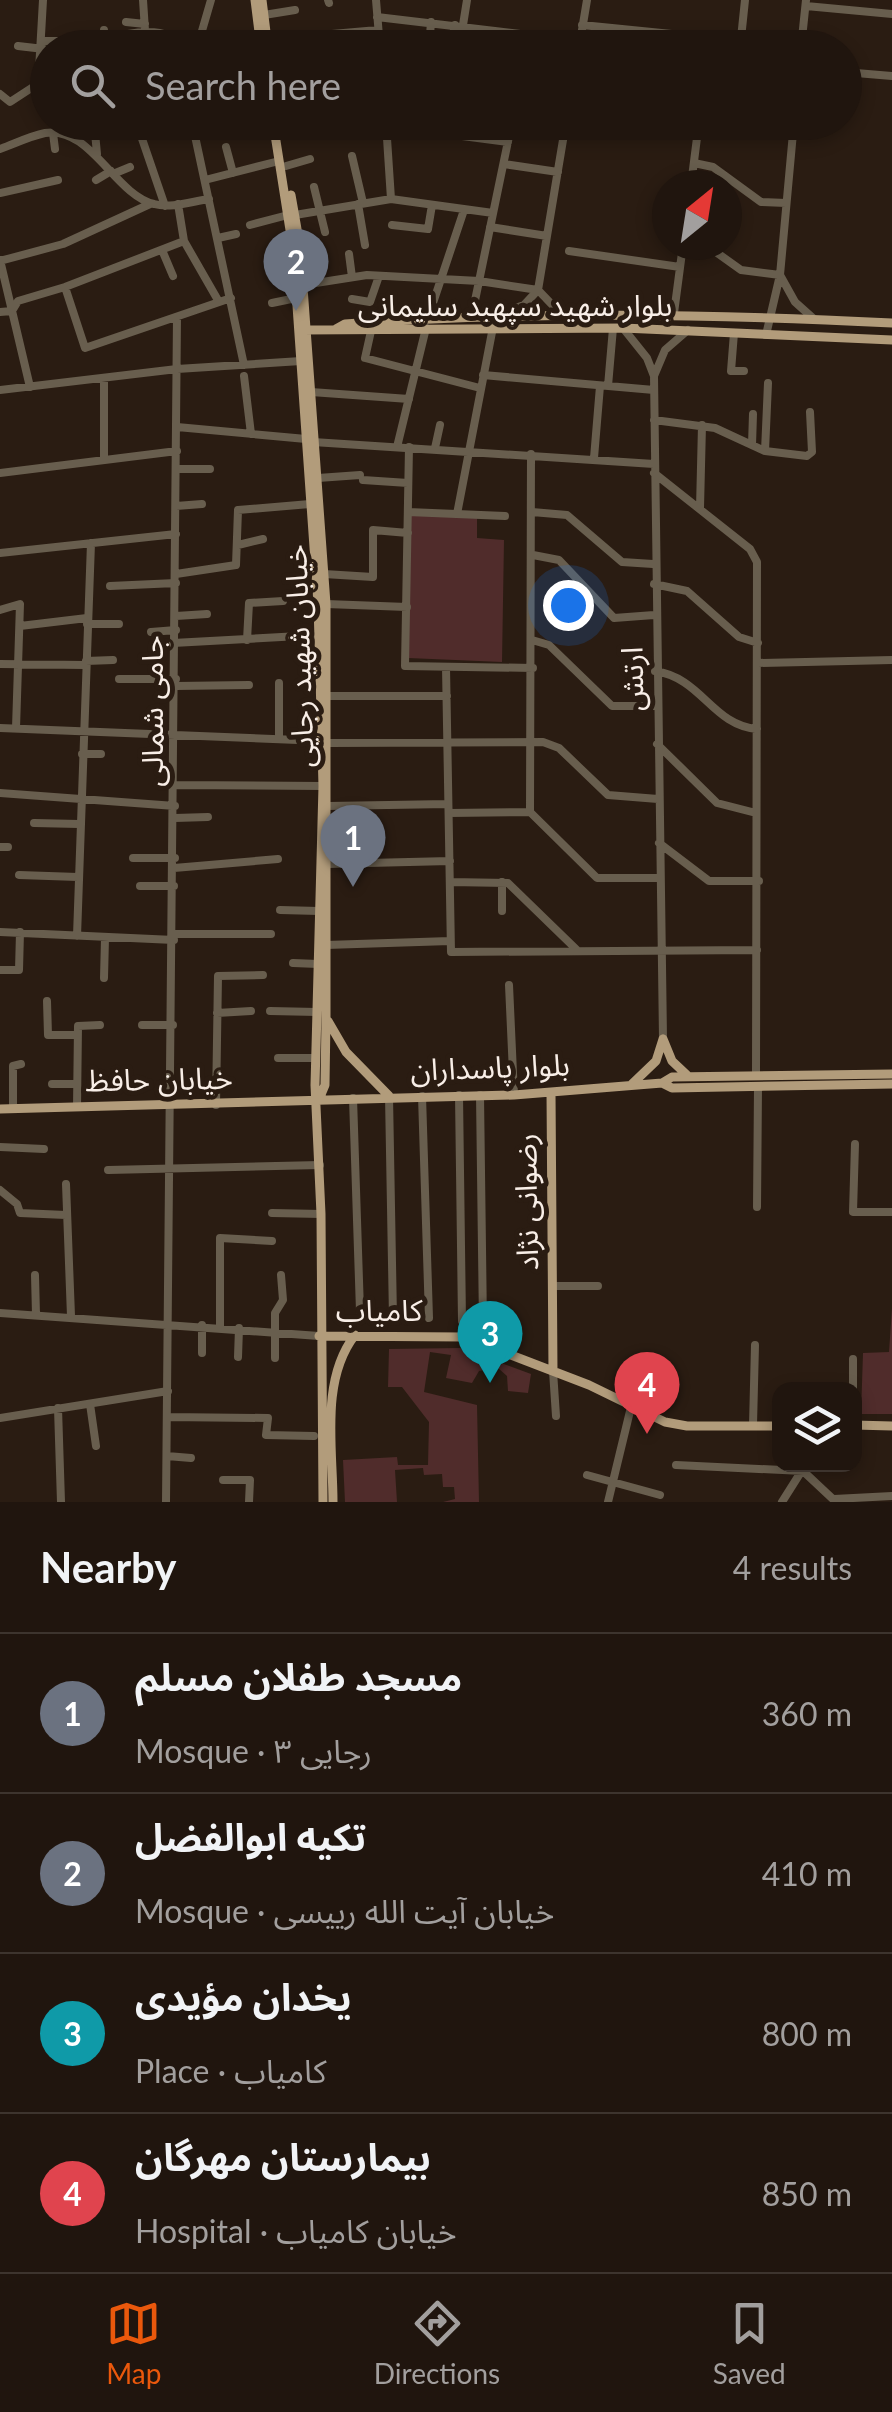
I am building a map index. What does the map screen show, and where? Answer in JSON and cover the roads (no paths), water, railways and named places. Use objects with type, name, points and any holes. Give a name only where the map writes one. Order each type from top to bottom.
[{"type":"main road","points":[[254,0],[261,30]]},
{"type":"main road","points":[[262,0],[264,30]]},
{"type":"main road","points":[[279,140],[302,285],[301,330]]},
{"type":"main road","points":[[291,215],[301,330]]},
{"type":"main road","name":"بلوار شهید سپهبد سلیمانی","points":[[336,329],[371,331],[498,314],[674,313],[892,323]]},
{"type":"main road","name":"بلوار شهید سپهبد سلیمانی","points":[[336,329],[345,324],[427,323],[892,340]]},
{"type":"main road","points":[[301,330],[336,329]]},
{"type":"main road","name":"خیابان شهید رجایی","points":[[301,330],[300,361],[309,440],[318,478],[318,635],[328,806],[319,911],[324,1086],[319,1099]]},
{"type":"main road","name":"خیابان شهید رجایی","points":[[301,330],[310,392],[310,504],[324,574],[328,696],[322,786],[327,864],[326,945],[316,1058],[323,1502]]},
{"type":"main road","points":[[321,1015],[346,1052],[389,1096]]},
{"type":"main road","points":[[663,1039],[672,1061],[688,1076]]},
{"type":"main road","points":[[629,1085],[656,1061],[663,1039]]},
{"type":"main road","name":"بلوار پاسداران","points":[[662,1082],[672,1088],[892,1074]]},
{"type":"main road","name":"بلوار پاسداران","points":[[319,1099],[514,1095],[662,1082],[688,1076],[892,1084]]},
{"type":"main road","name":"رضوانی نژاد","points":[[551,1092],[553,1370]]},
{"type":"main road","name":"خیابان حافظ","points":[[0,1108],[216,1105],[319,1099]]},
{"type":"main road","points":[[333,1502],[333,1380],[344,1350],[355,1335]]},
{"type":"main road","name":"کامیاب","points":[[319,1336],[464,1337],[553,1370],[631,1407],[688,1426],[772,1426]]},
{"type":"main road","points":[[862,1426],[892,1426]]},
{"type":"street","points":[[43,0],[44,30]]},
{"type":"street","points":[[142,0],[145,27]]},
{"type":"street","points":[[202,30],[211,0]]},
{"type":"street","points":[[376,0],[378,30]]},
{"type":"street","points":[[457,30],[467,0]]},
{"type":"street","points":[[581,30],[587,0]]},
{"type":"street","points":[[742,30],[745,0]]},
{"type":"street","points":[[804,30],[806,3],[892,14]]},
{"type":"street","points":[[264,16],[295,10]]},
{"type":"street","points":[[378,17],[491,30]]},
{"type":"street","points":[[126,22],[154,30]]},
{"type":"street","points":[[429,30],[430,22]]},
{"type":"street","points":[[582,24],[630,30]]},
{"type":"street","points":[[138,30],[145,27]]},
{"type":"street","points":[[18,46],[30,46]]},
{"type":"street","points":[[862,74],[892,76]]},
{"type":"street","points":[[0,94],[10,102],[30,94]]},
{"type":"street","points":[[0,149],[30,140]]},
{"type":"street","points":[[54,140],[55,149]]},
{"type":"street","points":[[68,140],[97,154],[150,204]]},
{"type":"street","points":[[142,140],[165,206]]},
{"type":"street","points":[[196,140],[244,364]]},
{"type":"street","points":[[387,140],[392,199]]},
{"type":"street","points":[[472,315],[508,142],[494,140]]},
{"type":"street","points":[[498,314],[524,304],[538,290],[563,140]]},
{"type":"street","points":[[693,170],[697,140]]},
{"type":"street","points":[[766,335],[780,275],[792,140]]},
{"type":"street","points":[[97,154],[96,142],[106,141]]},
{"type":"street","points":[[226,146],[233,173]]},
{"type":"street","points":[[352,156],[365,245]]},
{"type":"street","points":[[205,180],[310,158]]},
{"type":"street","points":[[694,163],[714,166],[761,202],[786,203]]},
{"type":"street","points":[[504,164],[558,172]]},
{"type":"street","points":[[96,180],[130,167]]},
{"type":"street","points":[[0,193],[58,180]]},
{"type":"street","points":[[314,187],[325,232]]},
{"type":"street","points":[[30,387],[0,260],[63,244],[150,204],[165,206],[210,199]]},
{"type":"street","points":[[250,224],[392,199],[493,213]]},
{"type":"street","points":[[178,204],[184,241],[219,302]]},
{"type":"street","points":[[392,225],[428,229],[432,205]]},
{"type":"street","points":[[397,447],[427,323],[464,210]]},
{"type":"street","points":[[490,227],[547,236]]},
{"type":"street","points":[[218,238],[236,234]]},
{"type":"street","points":[[12,311],[18,300],[66,288],[184,241]]},
{"type":"street","points":[[162,250],[173,276]]},
{"type":"street","points":[[570,251],[680,267]]},
{"type":"street","points":[[349,254],[352,278]]},
{"type":"street","points":[[674,313],[681,260]]},
{"type":"street","points":[[727,260],[741,270],[780,275]]},
{"type":"street","points":[[780,275],[795,302],[814,319]]},
{"type":"street","points":[[352,299],[370,302],[379,276]]},
{"type":"street","points":[[302,285],[379,276],[479,281],[538,290],[561,314]]},
{"type":"street","points":[[66,288],[85,348],[231,298]]},
{"type":"street","points":[[272,304],[296,298]]},
{"type":"street","points":[[0,312],[12,311]]},
{"type":"street","name":"جامی شمالی","points":[[166,1502],[177,317]]},
{"type":"street","points":[[457,514],[493,327]]},
{"type":"street","points":[[618,328],[647,358],[654,376]]},
{"type":"street","points":[[594,458],[604,386],[618,328]]},
{"type":"street","points":[[654,376],[665,350],[688,330]]},
{"type":"street","points":[[371,331],[363,356],[416,374],[480,388]]},
{"type":"street","points":[[734,333],[731,370],[744,371]]},
{"type":"street","points":[[0,390],[177,369],[300,361]]},
{"type":"street","points":[[483,375],[654,390]]},
{"type":"street","points":[[244,376],[251,434]]},
{"type":"street","name":"ارتش","points":[[654,376],[654,615],[663,1039]]},
{"type":"street","points":[[104,378],[104,460]]},
{"type":"street","points":[[765,452],[768,384]]},
{"type":"street","points":[[310,392],[409,399]]},
{"type":"street","points":[[654,420],[702,425],[765,452],[810,455],[810,412]]},
{"type":"street","points":[[752,445],[753,414]]},
{"type":"street","points":[[435,448],[440,425]]},
{"type":"street","points":[[700,508],[702,425]]},
{"type":"street","points":[[176,427],[397,447],[594,458],[654,468],[756,554],[757,1207]]},
{"type":"street","points":[[408,447],[405,666],[533,668]]},
{"type":"street","points":[[0,472],[176,452]]},
{"type":"street","points":[[530,812],[531,454]]},
{"type":"street","points":[[176,469],[210,469]]},
{"type":"street","points":[[318,478],[408,483]]},
{"type":"street","points":[[176,506],[202,504]]},
{"type":"street","points":[[110,586],[236,565],[238,510],[310,504]]},
{"type":"street","points":[[408,512],[506,516]]},
{"type":"street","points":[[532,512],[567,514],[622,562],[654,564]]},
{"type":"street","points":[[324,574],[372,577],[373,530],[408,534]]},
{"type":"street","points":[[0,552],[176,534]]},
{"type":"street","points":[[238,545],[264,539]]},
{"type":"street","points":[[77,936],[91,543]]},
{"type":"street","points":[[533,555],[559,560],[614,618],[654,615]]},
{"type":"street","points":[[654,584],[688,591],[730,630],[758,642]]},
{"type":"street","points":[[247,640],[249,603],[283,602]]},
{"type":"street","points":[[0,610],[20,604],[16,728]]},
{"type":"street","points":[[326,604],[407,607]]},
{"type":"street","points":[[176,616],[207,614]]},
{"type":"street","points":[[20,626],[87,621],[119,624]]},
{"type":"street","points":[[151,632],[176,630]]},
{"type":"street","points":[[172,643],[318,635]]},
{"type":"street","points":[[532,640],[549,645],[612,706],[656,706]]},
{"type":"street","points":[[0,664],[113,660]]},
{"type":"street","points":[[758,663],[892,660]]},
{"type":"street","points":[[446,667],[451,952],[756,950]]},
{"type":"street","points":[[655,671],[680,676],[732,725],[757,729]]},
{"type":"street","points":[[118,679],[249,685]]},
{"type":"street","points":[[279,683],[279,739]]},
{"type":"street","points":[[328,696],[448,696]]},
{"type":"street","points":[[0,728],[326,742],[532,743],[560,748],[608,795],[658,798]]},
{"type":"street","points":[[657,744],[717,803],[756,813]]},
{"type":"street","points":[[82,754],[100,754]]},
{"type":"street","points":[[175,785],[322,786]]},
{"type":"street","points":[[0,793],[175,806]]},
{"type":"street","points":[[328,806],[530,812],[597,878],[660,878]]},
{"type":"street","points":[[175,818],[208,817]]},
{"type":"street","points":[[34,822],[80,824]]},
{"type":"street","points":[[660,843],[709,881],[759,881]]},
{"type":"street","points":[[132,858],[174,863],[278,859]]},
{"type":"street","points":[[327,864],[450,862]]},
{"type":"street","points":[[19,876],[78,877]]},
{"type":"street","points":[[450,882],[505,882],[578,951]]},
{"type":"street","points":[[502,911],[505,882]]},
{"type":"street","points":[[140,886],[174,886]]},
{"type":"street","points":[[280,910],[319,911]]},
{"type":"street","points":[[0,932],[105,938],[270,934]]},
{"type":"street","points":[[0,970],[19,970],[20,932]]},
{"type":"street","points":[[104,978],[105,938]]},
{"type":"street","points":[[326,945],[450,941]]},
{"type":"street","points":[[293,963],[318,964]]},
{"type":"street","points":[[216,1105],[218,976],[263,975]]},
{"type":"street","points":[[509,984],[514,1095]]},
{"type":"street","points":[[47,1001],[48,1035],[77,1035]]},
{"type":"street","points":[[218,1013],[250,1011]]},
{"type":"street","points":[[270,1011],[321,1015]]},
{"type":"street","points":[[76,1107],[78,1026],[100,1025]]},
{"type":"street","points":[[142,1025],[173,1026]]},
{"type":"street","points":[[278,1058],[316,1058]]},
{"type":"street","points":[[14,1108],[13,1066],[21,1064]]},
{"type":"street","points":[[52,1084],[76,1084]]},
{"type":"street","points":[[480,1095],[483,1325]]},
{"type":"street","points":[[389,1096],[393,1318]]},
{"type":"street","points":[[422,1096],[429,1318]]},
{"type":"street","points":[[459,1096],[462,1321]]},
{"type":"street","points":[[353,1098],[360,1311]]},
{"type":"street","points":[[855,1144],[853,1212],[892,1212]]},
{"type":"street","points":[[0,1147],[44,1149]]},
{"type":"street","points":[[108,1170],[320,1165]]},
{"type":"street","points":[[66,1184],[72,1316]]},
{"type":"street","points":[[0,1190],[17,1204],[20,1213],[66,1215]]},
{"type":"street","points":[[272,1213],[321,1214]]},
{"type":"street","points":[[220,1326],[220,1238],[272,1241]]},
{"type":"street","points":[[34,1275],[36,1315]]},
{"type":"street","points":[[274,1358],[275,1314],[283,1300],[281,1275]]},
{"type":"street","points":[[553,1286],[598,1286]]},
{"type":"street","points":[[0,1312],[319,1336]]},
{"type":"street","points":[[202,1325],[202,1353]]},
{"type":"street","points":[[238,1357],[239,1328]]},
{"type":"street","points":[[754,1425],[755,1345]]},
{"type":"street","points":[[853,1359],[853,1382]]},
{"type":"street","points":[[553,1370],[556,1416]]},
{"type":"street","points":[[0,1418],[168,1391]]},
{"type":"street","points":[[90,1404],[96,1446]]},
{"type":"street","points":[[608,1502],[631,1407]]},
{"type":"street","points":[[58,1408],[61,1502]]},
{"type":"street","points":[[168,1417],[268,1418],[266,1434],[314,1436]]},
{"type":"street","points":[[167,1456],[191,1458]]},
{"type":"street","points":[[676,1465],[772,1467]]},
{"type":"street","points":[[782,1502],[802,1472]]},
{"type":"street","points":[[809,1472],[835,1501],[892,1496]]},
{"type":"street","points":[[587,1475],[660,1494]]},
{"type":"street","points":[[223,1480],[250,1480],[249,1502]]},
{"type":"place","name":"تکیه ابوالفضل","points":[[296,311]]},
{"type":"place","name":"مسجد طفلان مسلم","points":[[353,887]]},
{"type":"place","name":"یخدان مؤیدی","points":[[490,1383]]},
{"type":"place","name":"بیمارستان مهرگان","points":[[647,1434]]}]
